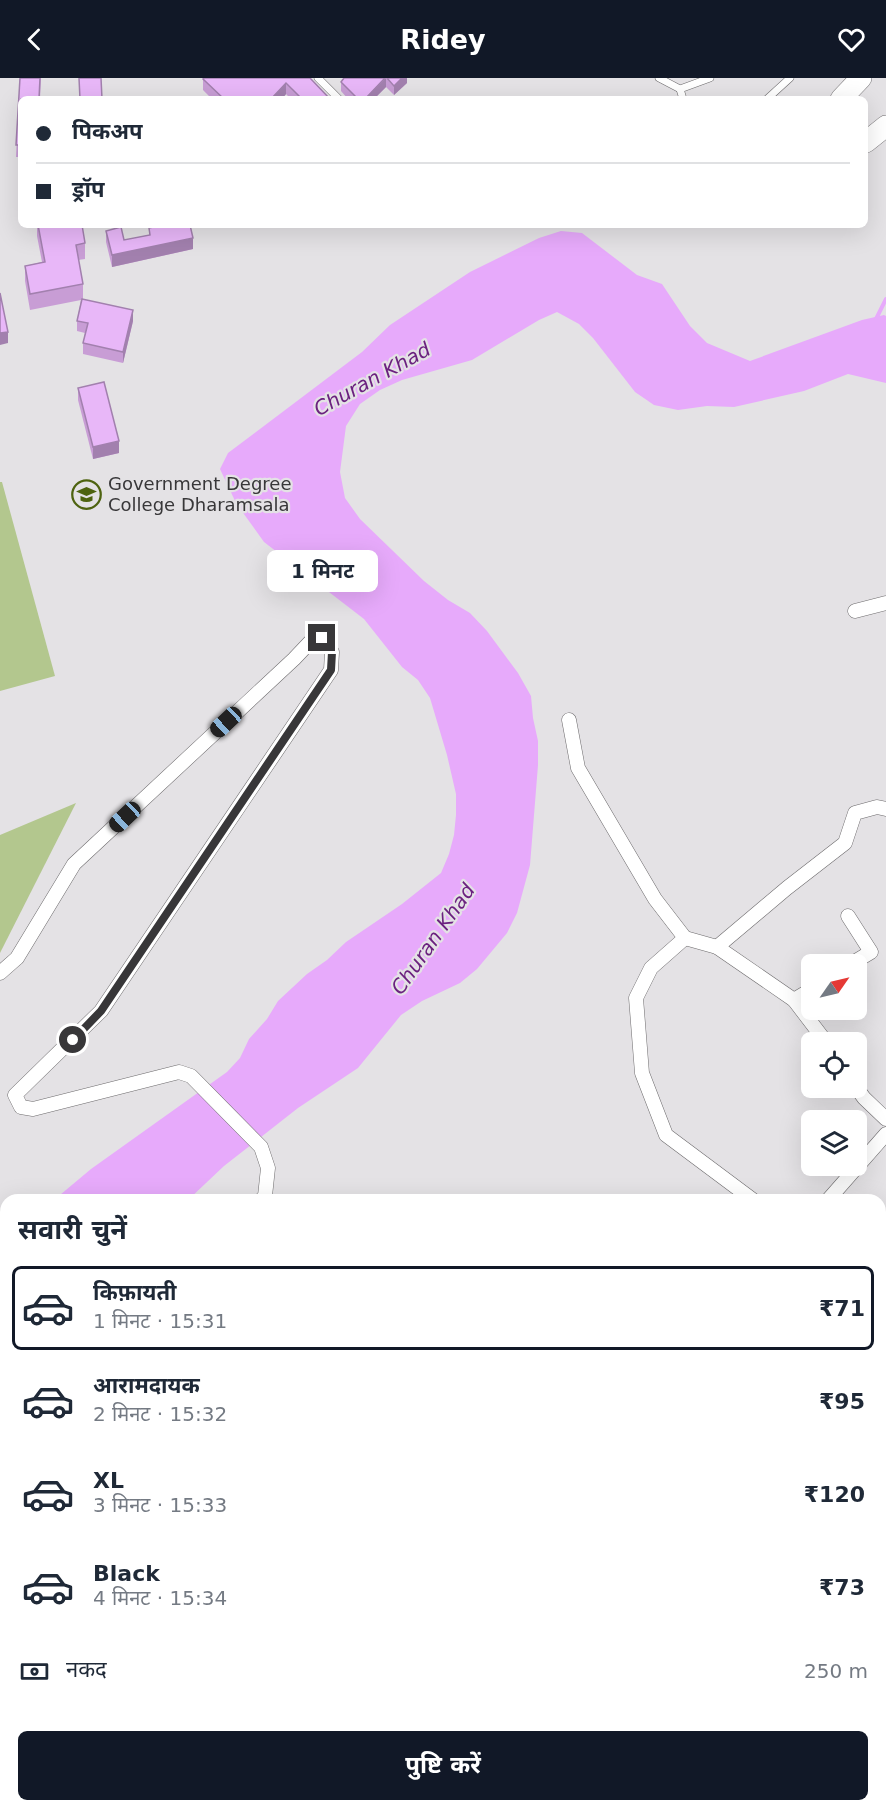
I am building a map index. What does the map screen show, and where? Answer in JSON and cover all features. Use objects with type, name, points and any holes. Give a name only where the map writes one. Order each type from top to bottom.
[{"type":"main road","points":[[844,96],[861,78]]},
{"type":"main road","points":[[868,140],[886,126]]},
{"type":"street","points":[[855,611],[886,603]]},
{"type":"street","points":[[0,973],[17,958],[74,864],[312,640],[322,638],[332,652],[331,670],[101,1011],[15,1095],[21,1107],[33,1109],[179,1072],[191,1076],[261,1147],[268,1168],[265,1194]]},
{"type":"street","points":[[569,720],[578,768],[655,899],[685,939],[717,947],[794,1000],[818,1032]]},
{"type":"street","points":[[717,947],[845,843],[855,813],[877,807],[886,809]]},
{"type":"street","points":[[848,916],[871,952],[867,954]]},
{"type":"street","points":[[685,939],[651,968],[636,998],[642,1073],[666,1135],[745,1194]]},
{"type":"street","points":[[794,1000],[801,996]]},
{"type":"street","points":[[864,1098],[886,1119]]},
{"type":"street","points":[[833,1194],[886,1134]]},
{"type":"lane","points":[[318,78],[336,96]]},
{"type":"lane","points":[[659,78],[680,89],[682,96]]},
{"type":"lane","points":[[680,89],[710,78]]},
{"type":"lane","points":[[770,96],[790,78]]},
{"type":"green space","points":[[0,482],[2,482],[55,676],[0,691]]},
{"type":"green space","points":[[76,803],[0,953],[0,835]]},
{"type":"water","name":"Churan Khad","points":[[561,231],[582,233],[637,275],[662,284],[690,326],[707,343],[750,361],[862,320],[884,315],[886,316],[886,383],[848,374],[804,391],[734,407],[707,406],[678,410],[654,405],[635,392],[593,338],[579,324],[557,312],[539,320],[472,360],[402,380],[380,390],[360,404],[346,426],[340,472],[345,498],[360,519],[424,581],[448,600],[470,613],[487,631],[518,673],[531,696],[538,741],[538,765],[530,865],[517,913],[507,933],[477,969],[460,983],[422,1001],[401,1015],[358,1068],[298,1108],[224,1166],[194,1194],[61,1194],[91,1169],[227,1072],[240,1058],[249,1039],[267,1019],[278,1001],[307,974],[327,960],[346,942],[402,904],[441,873],[454,835],[456,794],[430,698],[418,680],[402,667],[364,619],[264,542],[236,503],[220,469],[228,453],[362,352],[390,325],[470,272],[539,238]]},
{"type":"building","points":[[20,78],[40,78],[39,96],[19,96]]},
{"type":"building","points":[[79,78],[101,78],[102,96],[80,96]]},
{"type":"building","points":[[310,78],[327,96],[299,96],[286,83],[274,96],[221,96],[203,79]]},
{"type":"building","points":[[344,78],[385,78],[368,96],[355,96],[341,82]]},
{"type":"building","points":[[387,78],[402,78],[394,86]]},
{"type":"building","points":[[18,112],[18,145],[16,145]]},
{"type":"building","points":[[39,228],[82,228],[85,243],[76,245],[83,284],[30,294],[25,266],[45,262]]},
{"type":"building","points":[[121,228],[124,240],[150,235],[149,228],[191,228],[193,238],[112,255],[106,231]]},
{"type":"building","points":[[0,293],[8,332],[0,333]]},
{"type":"building","points":[[82,299],[133,310],[123,352],[83,343],[88,323],[77,321]]},
{"type":"building","points":[[104,382],[119,441],[93,447],[78,388]]},
{"type":"waterway","points":[[876,319],[886,299]]},
{"type":"place","name":"Government Degree College Dharamsala","points":[[87,494]]},
{"type":"route","points":[[73,1040],[101,1011],[331,670],[332,652],[322,638]]}]
